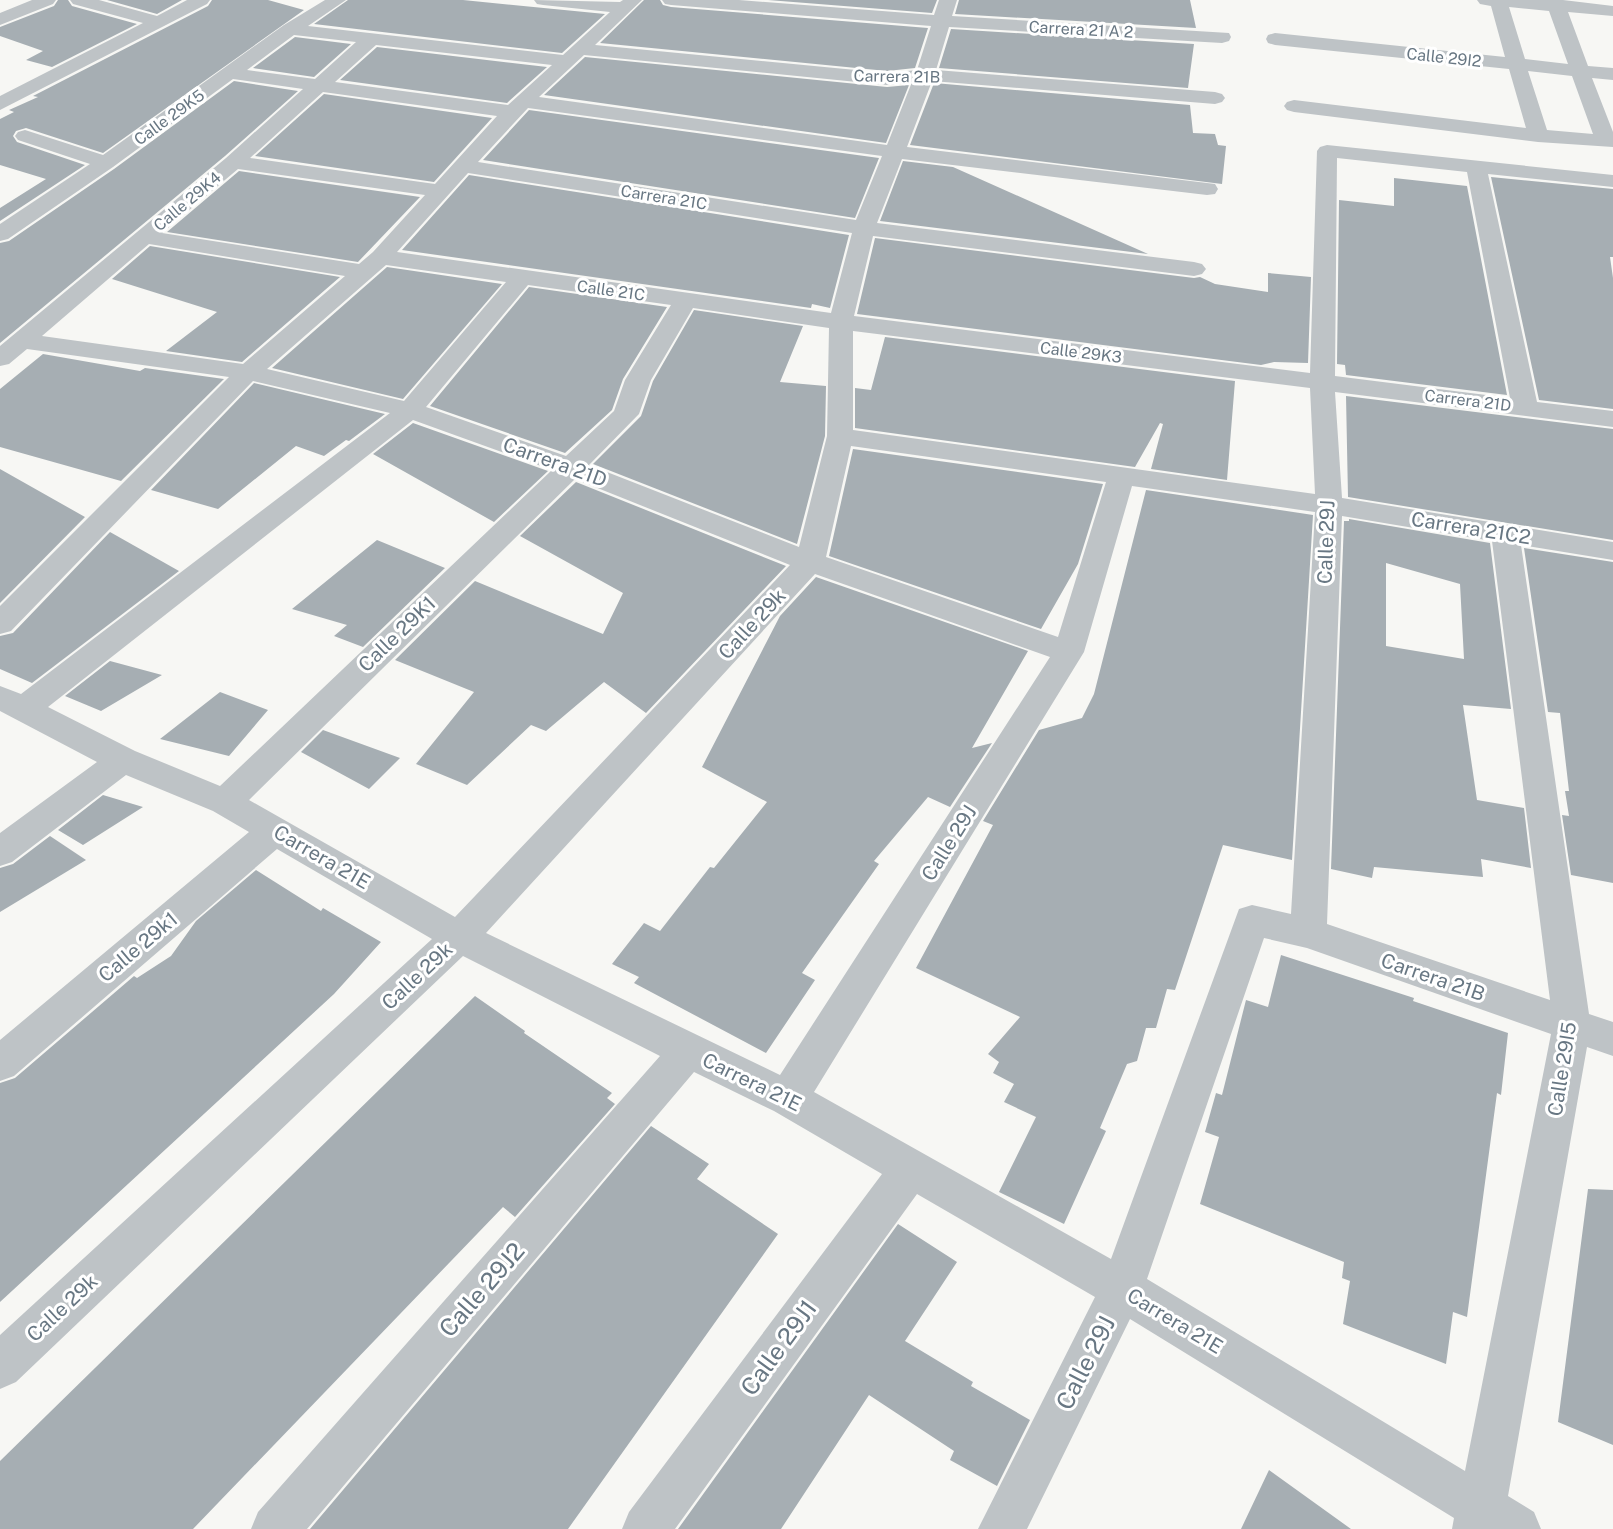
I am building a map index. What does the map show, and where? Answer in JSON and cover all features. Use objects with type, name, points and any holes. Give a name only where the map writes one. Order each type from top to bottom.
[{"type":"street","points":[[0,20],[47,0]]},
{"type":"street","points":[[79,0],[159,22]]},
{"type":"street","points":[[0,104],[201,0]]},
{"type":"street","points":[[308,0],[334,2]]},
{"type":"street","points":[[543,0],[628,4]]},
{"type":"street","name":"Carrera 21 A 2","points":[[671,0],[944,11],[1222,37]]},
{"type":"street","points":[[1538,136],[1494,0],[1556,3],[1613,11]]},
{"type":"street","name":"Calle 29K5","points":[[0,234],[106,163],[290,29],[334,2]]},
{"type":"street","points":[[1294,106],[1538,136],[1609,141],[1579,71],[1556,3]]},
{"type":"street","points":[[0,624],[248,372],[372,265],[518,106],[628,4]]},
{"type":"street","points":[[810,562],[840,436],[841,322],[864,228],[925,75],[944,11]]},
{"type":"street","name":"Carrera 21B","points":[[290,29],[370,40],[887,80],[925,75],[1215,98]]},
{"type":"street","name":"Calle 29I2","points":[[1275,39],[1613,74]]},
{"type":"street","name":"Calle 29K4","points":[[0,359],[233,162],[370,40]]},
{"type":"street","points":[[230,73],[318,86],[518,106],[1207,189]]},
{"type":"street","points":[[25,136],[106,163]]},
{"type":"street","name":"Calle 29J","points":[[1308,933],[1329,505],[1322,381],[1327,151],[1476,166]]},
{"type":"street","points":[[233,162],[440,191]]},
{"type":"street","name":"Carrera 21C","points":[[463,166],[864,228],[1194,269]]},
{"type":"street","points":[[1525,407],[1476,166],[1613,181]]},
{"type":"street","name":"Calle 21C","points":[[145,237],[372,265],[522,277],[841,322]]},
{"type":"street","points":[[12,703],[410,410],[522,277]]},
{"type":"street","name":"Calle 29K1","points":[[225,802],[626,414],[638,380],[686,300]]},
{"type":"street","name":"Calle 29K3","points":[[841,322],[1322,381]]},
{"type":"street","name":"Carrera 21D","points":[[22,341],[248,372],[410,410],[570,467],[810,562],[1069,652]]},
{"type":"street","name":"Carrera 21D","points":[[1322,381],[1613,419]]},
{"type":"street","name":"Carrera 21C2","points":[[840,436],[1329,505],[1613,551]]},
{"type":"street","name":"Calle 29J","points":[[788,1098],[1069,652],[1121,476]]},
{"type":"street","name":"Calle 29I5","points":[[1491,1522],[1572,1025],[1505,534]]},
{"type":"street","name":"Calle 29k","points":[[0,1366],[459,936],[810,562]]},
{"type":"street","name":"Carrera 21E","points":[[12,703],[123,760],[225,802],[459,936],[688,1051],[788,1098],[1122,1289],[1491,1522]]},
{"type":"street","points":[[0,852],[123,760]]},
{"type":"street","name":"Calle 29k1","points":[[0,1064],[275,830]]},
{"type":"street","name":"Carrera 21B","points":[[1252,920],[1308,933],[1613,1039]]},
{"type":"street","name":"Calle 29J","points":[[1002,1529],[1122,1289],[1252,920]]},
{"type":"street","name":"Calle 29J2","points":[[275,1529],[688,1051]]},
{"type":"street","name":"Calle 29J1","points":[[646,1529],[912,1167]]},
{"type":"building","points":[[58,0],[68,0],[72,6],[137,24],[52,67],[26,60],[43,51],[0,36],[0,27],[54,6]]},
{"type":"building","points":[[107,0],[182,0],[157,14]]},
{"type":"building","points":[[212,0],[268,0],[304,10],[103,153],[26,128],[16,131],[13,136],[17,142],[85,165],[0,221],[0,208],[46,179],[0,165],[0,119],[14,112],[9,110],[38,97],[33,96],[208,6]]},
{"type":"building","points":[[348,0],[463,0],[605,14],[562,53],[314,24]]},
{"type":"building","points":[[644,0],[660,0],[663,5],[671,7],[928,28],[915,68],[887,71],[600,43]]},
{"type":"building","points":[[768,0],[937,0],[932,13]]},
{"type":"building","points":[[959,0],[1190,0],[1196,28],[955,14]]},
{"type":"building","points":[[951,29],[1194,44],[1188,88],[939,68]]},
{"type":"building","points":[[295,37],[351,44],[314,77],[253,68]]},
{"type":"building","points":[[377,47],[547,67],[507,103],[340,80]]},
{"type":"building","points":[[585,57],[887,87],[909,85],[886,143],[544,95]]},
{"type":"building","points":[[234,81],[298,91],[225,156],[0,343],[0,243],[9,241],[114,169]]},
{"type":"building","points":[[934,83],[1190,105],[1193,133],[1215,134],[1218,145],[1226,146],[1222,184],[910,145]]},
{"type":"building","points":[[324,94],[492,118],[434,182],[255,156]]},
{"type":"building","points":[[529,110],[879,158],[855,218],[483,160]]},
{"type":"building","points":[[903,161],[953,167],[1148,254],[880,221]]},
{"type":"building","points":[[239,171],[420,197],[358,262],[167,232]]},
{"type":"building","points":[[469,175],[849,235],[830,308],[812,304],[811,308],[402,250]]},
{"type":"building","points":[[1491,177],[1613,189],[1613,257],[1610,257],[1613,278],[1613,409],[1539,400]]},
{"type":"building","points":[[1394,178],[1467,186],[1507,395],[1346,375],[1345,365],[1337,364],[1339,200],[1394,206]]},
{"type":"building","points":[[875,238],[1200,277],[1215,284],[1268,292],[1268,273],[1311,277],[1308,363],[1274,362],[1261,365],[857,314]]},
{"type":"building","points":[[150,246],[340,277],[242,362],[166,351],[217,312],[112,279]]},
{"type":"building","points":[[387,267],[502,284],[403,399],[272,368]]},
{"type":"building","points":[[529,287],[667,307],[623,379],[612,410],[565,453],[430,406]]},
{"type":"building","points":[[694,310],[803,326],[780,382],[826,386],[825,436],[797,544],[593,464],[641,416],[653,381]]},
{"type":"building","points":[[885,337],[1235,381],[1227,480],[1151,469],[1163,424],[1160,423],[1135,467],[855,428],[855,388],[871,390]]},
{"type":"building","points":[[43,354],[140,371],[145,368],[224,379],[121,481],[0,447],[0,389]]},
{"type":"building","points":[[254,383],[385,414],[349,441],[346,440],[324,456],[296,446],[218,509],[151,490]]},
{"type":"building","points":[[1346,396],[1613,429],[1613,540],[1348,497]]},
{"type":"building","points":[[413,423],[548,471],[494,522],[373,454]]},
{"type":"building","points":[[853,449],[1103,484],[1078,564],[1041,629],[829,556]]},
{"type":"building","points":[[0,469],[85,517],[0,603]]},
{"type":"building","points":[[576,482],[786,566],[646,713],[604,682],[546,731],[531,725],[467,785],[416,764],[474,692],[395,660],[475,581],[603,634],[623,593],[520,536]]},
{"type":"building","points":[[1146,490],[1313,515],[1292,860],[1223,845],[1175,990],[1167,989],[1156,1028],[1146,1028],[1137,1061],[1127,1064],[1100,1128],[1106,1131],[1064,1224],[999,1192],[1036,1117],[1004,1102],[1014,1084],[993,1073],[999,1062],[988,1054],[1020,1017],[916,968],[993,825],[983,821],[1039,730],[1082,718],[1094,694]]},
{"type":"building","points":[[1349,519],[1490,543],[1511,709],[1463,705],[1477,800],[1524,808],[1531,868],[1481,859],[1483,877],[1374,867],[1372,878],[1331,869],[1344,521],[1349,521]],"holes":[[[1386,563],[1460,584],[1464,659],[1386,646]]]},
{"type":"building","points":[[110,532],[179,571],[32,683],[0,669],[0,636],[13,633]]},
{"type":"building","points":[[377,540],[445,568],[363,647],[334,636],[347,625],[292,609]]},
{"type":"building","points":[[1524,548],[1613,562],[1613,883],[1571,875],[1562,815],[1569,816],[1565,791],[1569,791],[1560,713],[1548,712]]},
{"type":"building","points":[[816,577],[1028,651],[972,748],[992,743],[950,807],[928,797],[874,861],[879,864],[802,973],[815,980],[766,1053],[634,983],[639,977],[612,964],[644,923],[660,931],[710,867],[714,868],[767,802],[702,767],[780,616]]},
{"type":"building","points":[[110,661],[162,675],[101,711],[65,696]]},
{"type":"building","points":[[220,692],[268,710],[229,756],[160,739]]},
{"type":"building","points":[[323,730],[400,758],[369,789],[301,752]]},
{"type":"building","points":[[103,795],[143,807],[83,845],[58,830]]},
{"type":"building","points":[[50,836],[86,860],[0,912],[0,868],[13,864]]},
{"type":"building","points":[[256,870],[321,911],[323,908],[381,942],[334,994],[0,1302],[0,1083],[15,1078],[134,976],[137,978],[171,956],[196,921]]},
{"type":"building","points":[[1281,955],[1414,998],[1413,1001],[1508,1033],[1501,1095],[1497,1093],[1467,1317],[1453,1312],[1446,1364],[1343,1324],[1350,1281],[1342,1278],[1344,1262],[1200,1204],[1219,1137],[1205,1132],[1216,1093],[1222,1095],[1246,1000],[1268,1007]]},
{"type":"building","points":[[475,996],[525,1031],[524,1033],[612,1093],[607,1098],[615,1104],[515,1217],[503,1207],[193,1529],[0,1529],[0,1461]]},
{"type":"building","points":[[651,1126],[709,1164],[697,1179],[778,1234],[568,1529],[310,1529]]},
{"type":"building","points":[[1588,1189],[1613,1190],[1613,1445],[1558,1422]]},
{"type":"building","points":[[898,1224],[957,1262],[905,1341],[973,1382],[971,1386],[1030,1420],[997,1486],[950,1460],[954,1451],[869,1395],[781,1529],[678,1529]]},
{"type":"building","points":[[1269,1470],[1351,1529],[1241,1529]]}]
